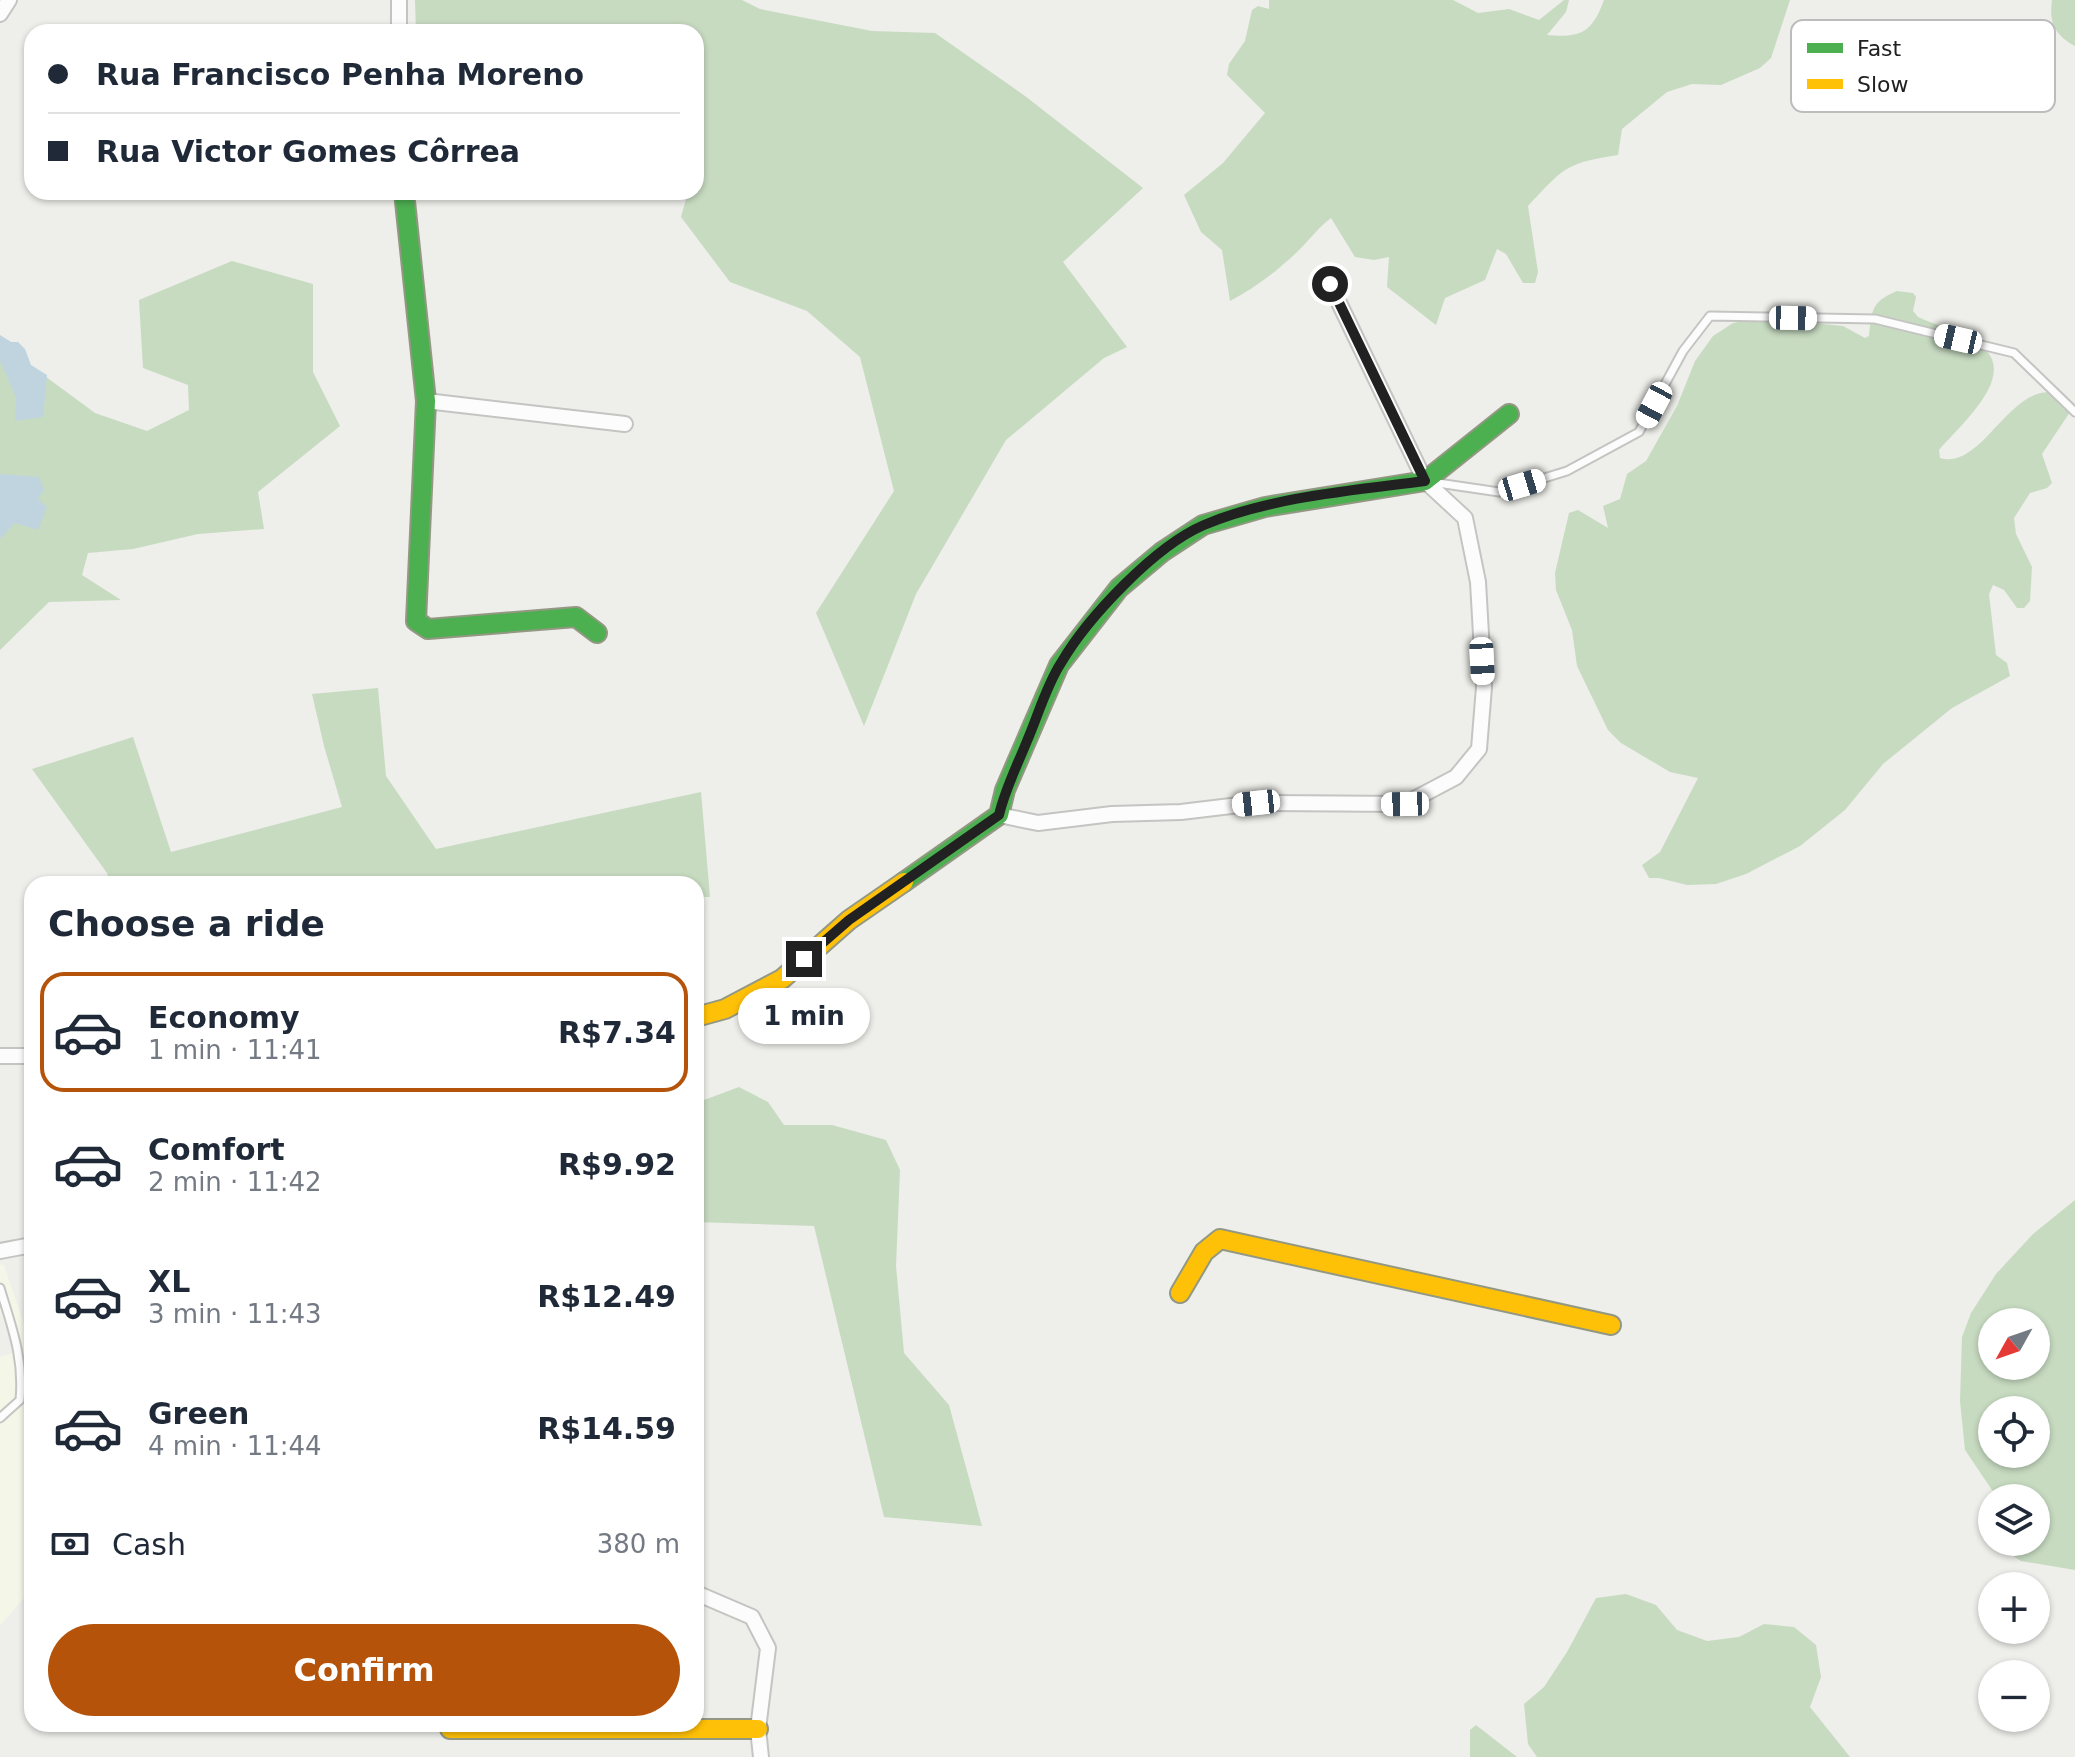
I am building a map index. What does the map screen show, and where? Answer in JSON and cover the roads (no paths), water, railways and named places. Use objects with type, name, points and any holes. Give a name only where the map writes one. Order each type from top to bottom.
[{"type":"street","points":[[0,14],[9,0]]},
{"type":"street","points":[[399,0],[399,24]]},
{"type":"street","points":[[405,200],[426,401],[416,621],[428,629],[576,617],[597,633]]},
{"type":"street","points":[[999,815],[1038,823],[1256,803],[1405,804],[1456,777],[1479,749],[1484,687],[1478,582],[1465,518],[1425,481],[1330,284]]},
{"type":"street","points":[[426,401],[625,424]]},
{"type":"street","points":[[704,1015],[725,1009],[782,979],[849,920],[999,815],[1005,790],[1059,665],[1119,588],[1162,552],[1203,525],[1265,507],[1425,481],[1509,414]]},
{"type":"street","points":[[0,1056],[24,1056]]},
{"type":"street","points":[[1180,1293],[1204,1252],[1220,1239],[1611,1325]]},
{"type":"street","points":[[0,1251],[24,1246]]},
{"type":"street","points":[[704,1596],[752,1617],[768,1648],[758,1729],[761,1757]]},
{"type":"street","points":[[704,1729],[758,1729]]},
{"type":"lane","points":[[1425,481],[1499,492],[1567,471],[1639,432],[1683,351],[1710,316],[1875,319],[2014,353],[2075,412]]},
{"type":"lane","points":[[0,1288],[20,1353],[22,1374],[20,1400],[0,1418]]},
{"type":"water","points":[[0,335],[11,342],[18,342],[25,349],[31,365],[47,375],[43,417],[15,421],[16,397],[0,361]]},
{"type":"water","points":[[0,474],[39,477],[44,490],[38,499],[47,507],[38,530],[15,523],[0,539]]}]
